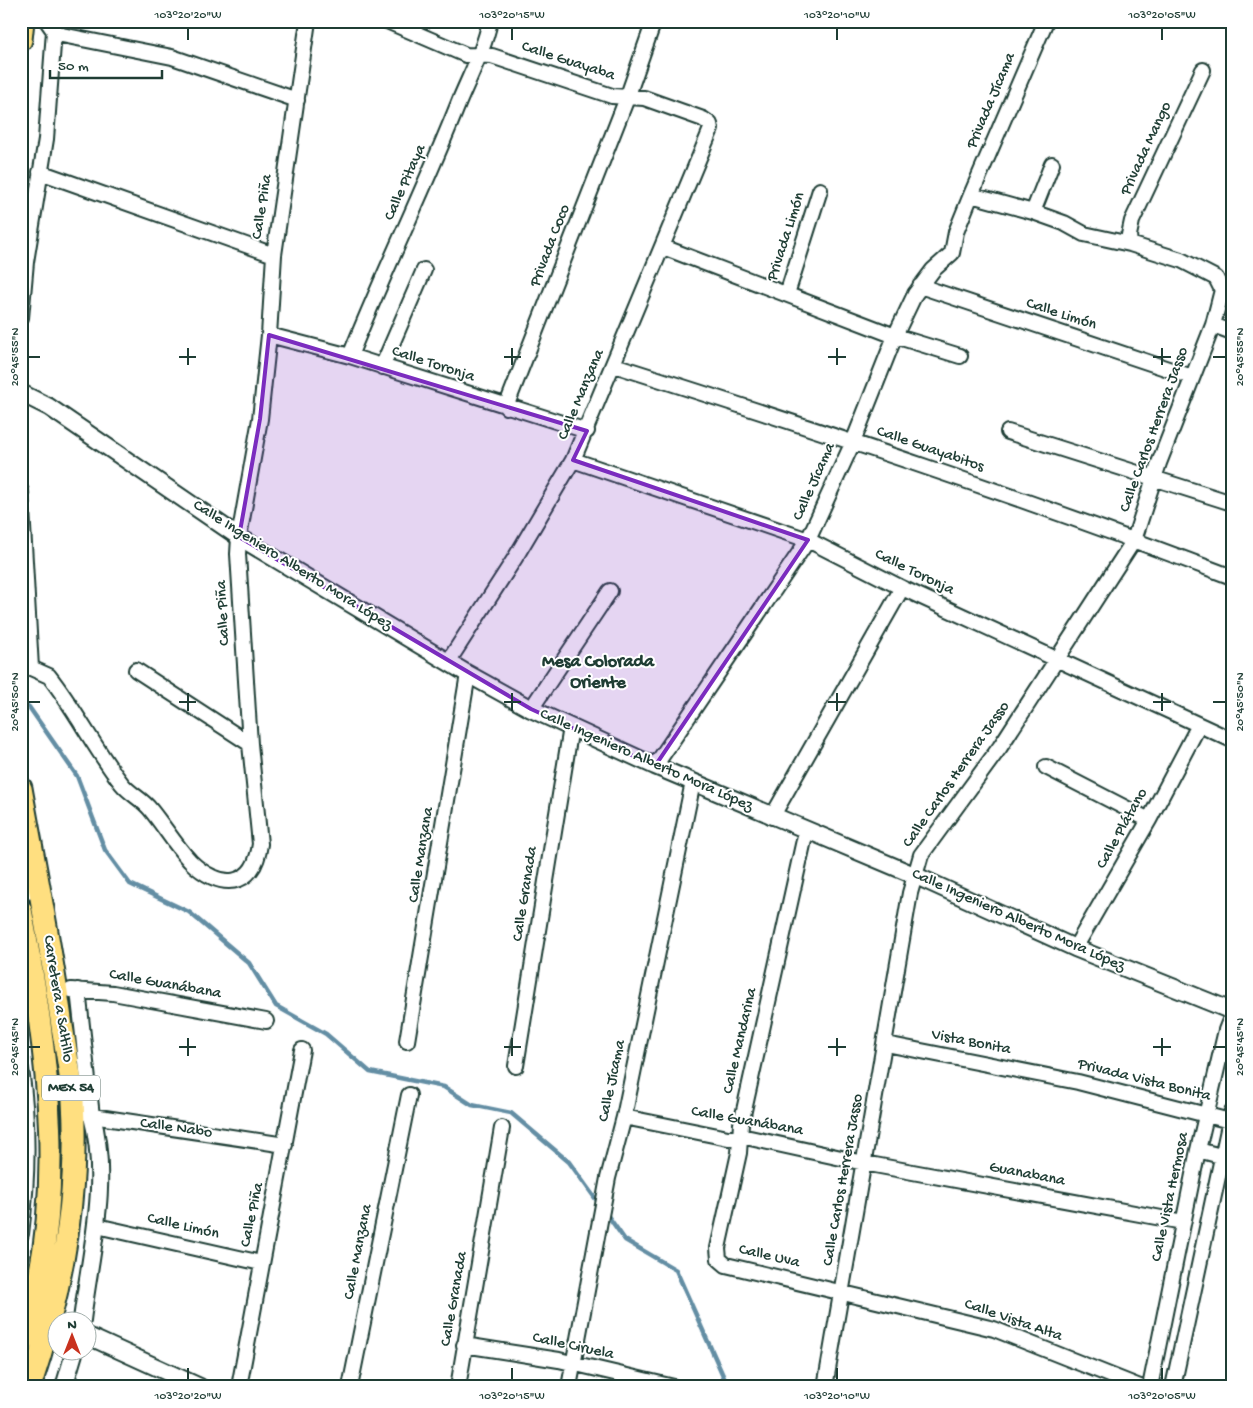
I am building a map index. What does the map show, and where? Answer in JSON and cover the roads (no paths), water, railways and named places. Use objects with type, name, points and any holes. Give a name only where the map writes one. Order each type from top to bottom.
[{"type":"main road","points":[[21,40],[23,21]]},
{"type":"main road","name":"Carretera a Saltillo","points":[[21,788],[30,891],[68,990],[73,1100],[72,1181],[66,1247],[55,1303],[30,1387]]},
{"type":"main road","name":"Carretera a Saltillo","points":[[21,910],[44,1041],[51,1126],[44,1242],[34,1297],[21,1345]]},
{"type":"street","name":"Calle Piña","points":[[26,668],[49,676],[123,785],[150,809],[188,859],[204,872],[224,881],[234,882],[247,875],[260,844],[250,744],[239,537],[260,419],[269,335],[274,255],[308,21]]},
{"type":"street","name":"Calle Guayaba","points":[[387,21],[466,55],[492,56],[612,96],[644,98],[704,119],[710,124]]},
{"type":"street","name":"Calle Pitaya","points":[[350,356],[370,305],[431,173],[480,55],[490,21]]},
{"type":"street","name":"Privada Coco","points":[[506,406],[628,98],[654,21]]},
{"type":"street","name":"Privada Jícama","points":[[971,195],[1046,21]]},
{"type":"street","points":[[51,26],[62,35],[172,57],[297,100]]},
{"type":"street","points":[[21,318],[26,262],[46,139],[51,26]]},
{"type":"street","name":"Privada Mango","points":[[1130,244],[1129,235],[1132,221],[1203,70]]},
{"type":"street","name":"Calle Manzana","points":[[448,662],[515,558],[573,460],[664,247],[710,133],[710,124]]},
{"type":"street","points":[[1033,212],[1052,164]]},
{"type":"street","points":[[40,172],[274,255]]},
{"type":"street","name":"Privada Limón","points":[[787,294],[820,190]]},
{"type":"street","points":[[971,195],[1033,212],[1064,223],[1084,234],[1130,244]]},
{"type":"street","name":"Calle Jícama","points":[[655,766],[808,540],[853,442],[895,336],[920,286],[933,270],[952,253],[956,232],[971,195]]},
{"type":"street","name":"Calle Carlos Herrera Jasso","points":[[825,1387],[914,875],[921,855],[1000,747],[1134,540],[1154,479],[1213,325],[1220,300],[1222,290],[1220,284],[1209,273],[1181,260],[1130,244]]},
{"type":"street","points":[[664,247],[895,336],[960,356]]},
{"type":"street","points":[[382,366],[424,270]]},
{"type":"street","name":"Calle Limón","points":[[920,286],[1192,378]]},
{"type":"street","points":[[1213,325],[1232,332]]},
{"type":"street","name":"Calle Toronja","points":[[269,335],[350,356],[587,431]]},
{"type":"street","name":"Calle Guayabitos","points":[[614,364],[853,442],[1134,540],[1232,577]]},
{"type":"street","name":"Calle Ingeniero Alberto Mora López","points":[[21,393],[49,407],[239,537],[468,674],[531,709],[655,766],[772,817],[914,875],[1075,948],[1232,1011]]},
{"type":"street","points":[[1008,432],[1232,503]]},
{"type":"street","name":"Calle Toronja","points":[[573,460],[808,540],[902,588],[1232,740]]},
{"type":"street","points":[[21,491],[26,668]]},
{"type":"street","points":[[772,817],[902,588]]},
{"type":"street","points":[[531,709],[610,592]]},
{"type":"street","points":[[136,670],[250,744]]},
{"type":"street","name":"Calle Manzana","points":[[408,1041],[468,674]]},
{"type":"street","name":"Calle Plátano","points":[[1075,948],[1149,820],[1199,725]]},
{"type":"street","name":"Calle Granada","points":[[516,1066],[571,728]]},
{"type":"street","points":[[1046,767],[1149,820]]},
{"type":"street","name":"Calle Jícama","points":[[569,1387],[608,1178],[624,1117],[693,782]]},
{"type":"street","name":"Calle Mandarina","points":[[719,1259],[718,1248],[740,1154],[741,1124],[806,831]]},
{"type":"street","points":[[68,990],[92,1116],[99,1174],[97,1226],[84,1310]]},
{"type":"street","name":"Calle Guanábana","points":[[68,990],[113,993],[266,1021]]},
{"type":"street","name":"Calle Vista Hermosa","points":[[1150,1387],[1198,1150],[1226,1030],[1232,1015]]},
{"type":"street","name":"Vista Bonita","points":[[886,1044],[1050,1076]]},
{"type":"street","name":"Calle Piña","points":[[239,1387],[302,1050]]},
{"type":"street","points":[[21,1069],[26,1196],[21,1234]]},
{"type":"street","name":"Privada Vista Bonita","points":[[1050,1076],[1206,1115],[1231,1116]]},
{"type":"street","name":"Calle Manzana","points":[[350,1387],[409,1095]]},
{"type":"street","points":[[73,1100],[92,1116]]},
{"type":"street","name":"Calle Nabo","points":[[92,1116],[285,1145]]},
{"type":"street","points":[[1173,1387],[1227,1158],[1231,1116]]},
{"type":"street","name":"Calle Guanábana","points":[[624,1117],[728,1138],[750,1138],[864,1163]]},
{"type":"street","name":"Calle Granada","points":[[458,1387],[502,1128]]},
{"type":"street","points":[[1198,1150],[1227,1158]]},
{"type":"street","name":"Guanabana","points":[[864,1163],[1183,1222]]},
{"type":"street","name":"Calle Limón","points":[[97,1226],[261,1263]]},
{"type":"street","name":"Calle Uva","points":[[719,1259],[726,1265],[842,1292]]},
{"type":"street","name":"Calle Vista Alta","points":[[842,1292],[994,1330],[1140,1387]]},
{"type":"street","points":[[98,1341],[200,1387]]},
{"type":"street","name":"Calle Ciruela","points":[[464,1345],[574,1364],[674,1387]]},
{"type":"street","points":[[64,1387],[72,1360]]},
{"type":"waterway","points":[[21,703],[29,707],[77,776],[105,850],[130,884],[189,912],[249,963],[276,1006],[326,1034],[370,1072],[444,1087],[472,1105],[511,1113],[569,1162],[600,1205]]},
{"type":"waterway","points":[[606,1213],[625,1240],[676,1270],[725,1380],[725,1387]]},
{"type":"district","name":"Mesa Colorada Oriente","points":[[598,672]]}]
